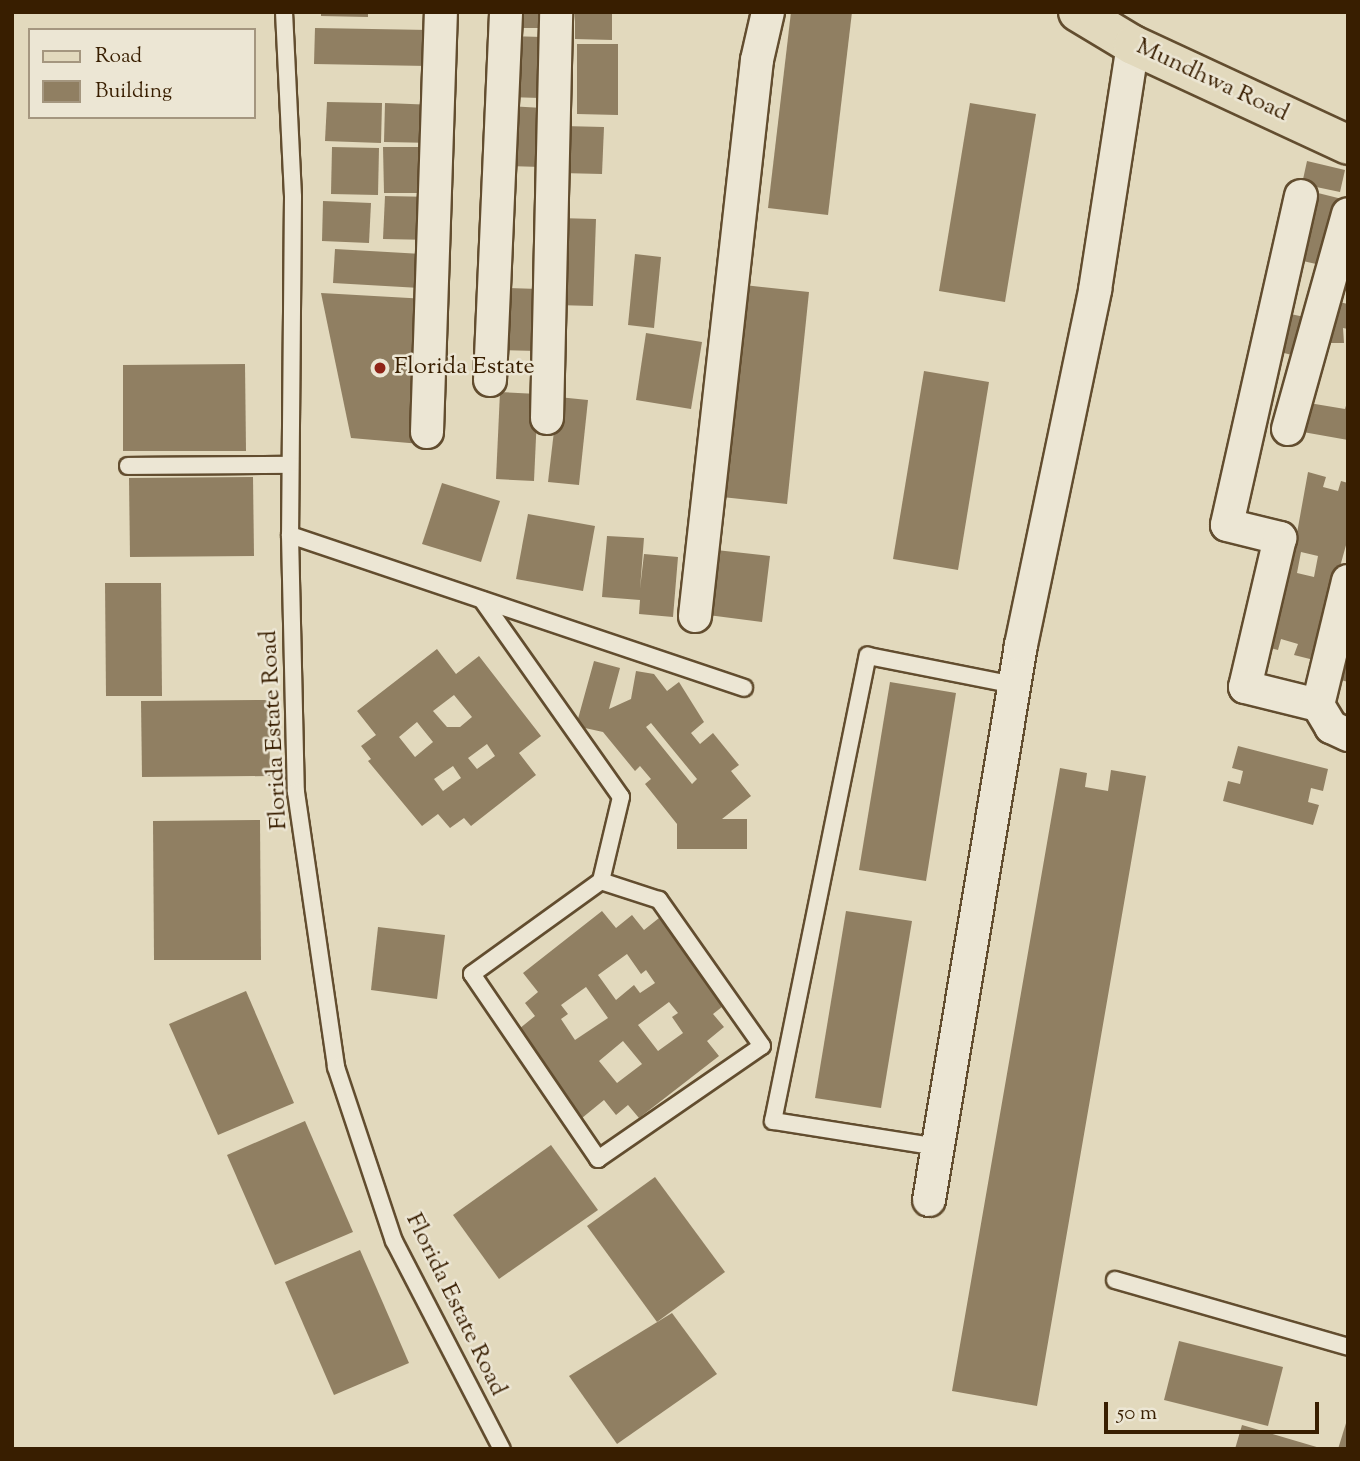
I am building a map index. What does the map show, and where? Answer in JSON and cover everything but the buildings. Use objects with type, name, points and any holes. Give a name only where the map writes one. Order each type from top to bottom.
[{"type":"main road","name":"Mundhwa Road","points":[[1078,12],[1133,45],[1348,145]]},
{"type":"street","points":[[427,432],[441,12]]},
{"type":"street","points":[[490,380],[506,12]]},
{"type":"street","points":[[547,418],[556,12]]},
{"type":"street","points":[[695,616],[757,60],[768,12]]},
{"type":"street","points":[[929,1200],[1014,685],[1095,290],[1133,45]]},
{"type":"street","points":[[1301,195],[1227,525],[1280,538],[1245,687],[1318,705],[1331,726],[1348,735]]},
{"type":"street","points":[[1288,429],[1348,214]]},
{"type":"street","points":[[1318,705],[1348,581]]},
{"type":"lane","name":"Florida Estate Road","points":[[284,12],[293,197],[289,535],[296,792],[336,1068],[394,1241],[502,1449]]},
{"type":"lane","points":[[128,466],[290,465]]},
{"type":"lane","points":[[289,535],[744,688]]},
{"type":"lane","points":[[482,600],[621,797],[601,881],[472,974],[598,1159],[762,1046],[659,900],[601,881]]},
{"type":"lane","points":[[938,1147],[773,1121],[867,656],[1014,685]]},
{"type":"lane","points":[[1115,1280],[1348,1347]]},
{"type":"place","name":"Florida Estate","points":[[380,368]]}]
